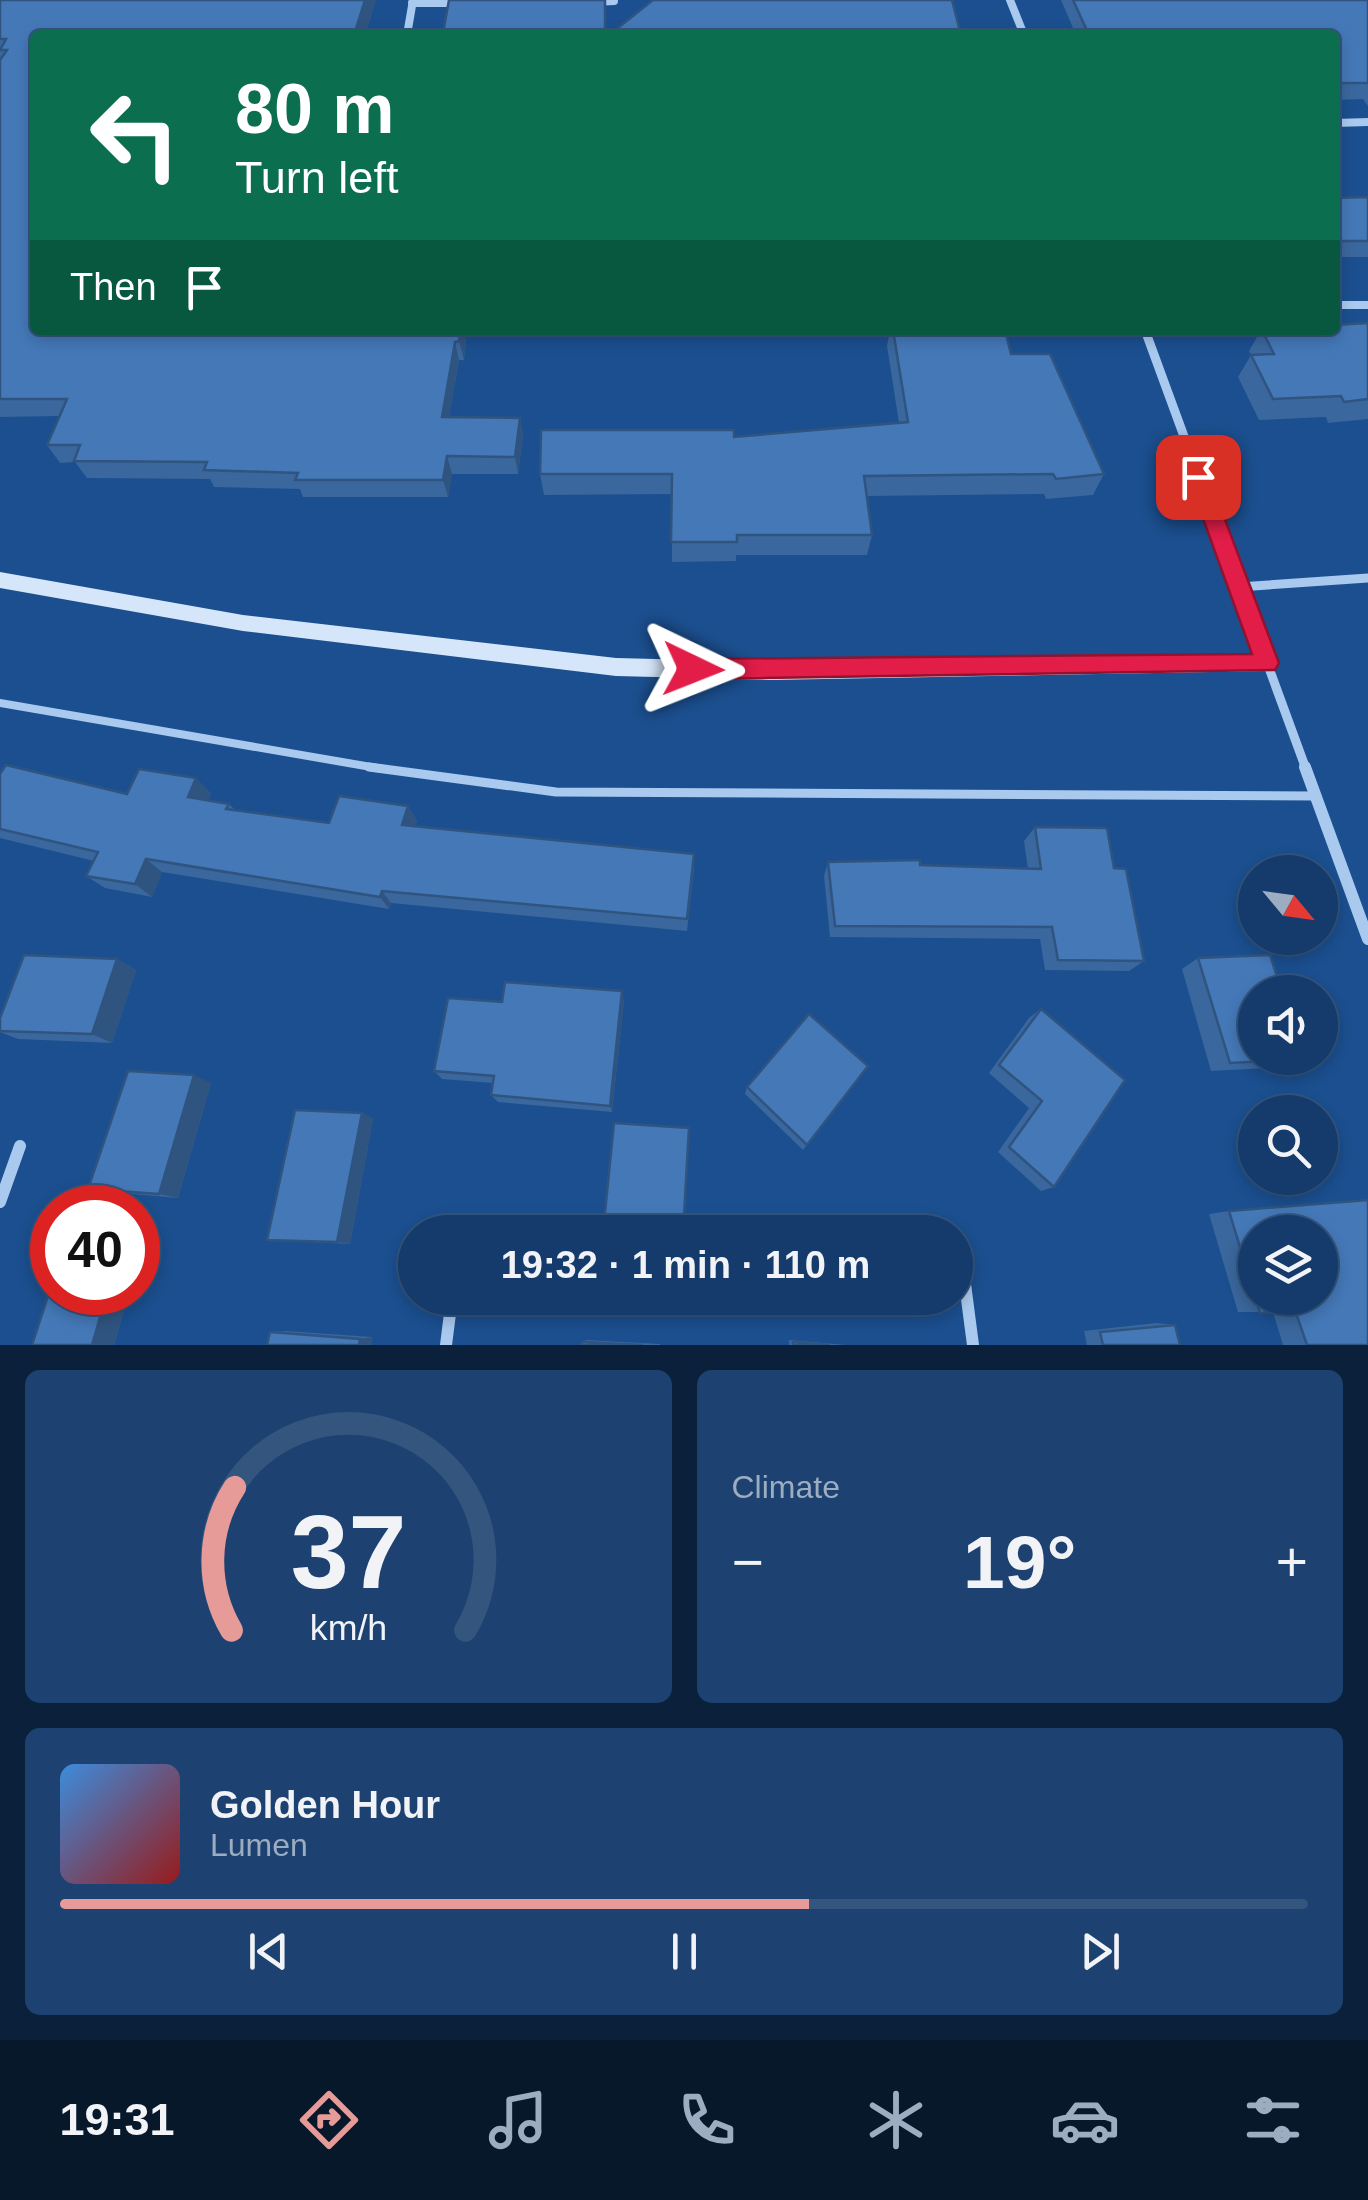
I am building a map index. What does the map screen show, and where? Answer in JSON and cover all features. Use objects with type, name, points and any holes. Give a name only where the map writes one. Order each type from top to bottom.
[{"type":"street","points":[[1010,0],[1022,30]]},
{"type":"street","points":[[408,30],[412,1],[465,3]]},
{"type":"street","points":[[584,2],[614,2]]},
{"type":"street","points":[[1340,123],[1368,122]]},
{"type":"street","points":[[1340,305],[1368,305]]},
{"type":"street","points":[[1147,335],[1368,939]]},
{"type":"street","points":[[1239,588],[1368,578]]},
{"type":"street","points":[[0,580],[243,623],[616,667],[770,672],[1267,663]]},
{"type":"street","points":[[0,1202],[20,1146]]},
{"type":"street","points":[[446,1345],[450,1315]]},
{"type":"street","points":[[969,1315],[973,1345]]},
{"type":"lane","points":[[0,703],[457,782],[556,792],[1317,796]]},
{"type":"building","points":[[0,0],[365,0],[356,30],[30,30],[30,335],[460,335],[455,342],[442,417],[520,418],[515,457],[447,456],[443,480],[295,480],[298,473],[204,470],[207,462],[74,461],[80,445],[47,445],[67,399],[0,399],[0,60],[7,50],[0,50],[6,39],[0,39]]},
{"type":"building","points":[[449,0],[605,0],[605,30],[444,30]]},
{"type":"building","points":[[653,0],[952,0],[960,30],[615,30]]},
{"type":"building","points":[[1073,0],[1368,0],[1368,83],[1340,83],[1340,30],[1087,30]]},
{"type":"building","points":[[1368,197],[1368,241],[1340,241],[1340,198]]},
{"type":"building","points":[[1368,323],[1368,399],[1273,399],[1251,355],[1274,354],[1264,335],[1340,335],[1340,325]]},
{"type":"building","points":[[894,335],[1006,335],[1011,354],[1050,354],[1104,474],[1056,479],[1053,474],[864,476],[872,535],[737,535],[737,542],[671,542],[672,474],[540,474],[541,430],[734,430],[734,437],[908,422]]},
{"type":"building","points":[[6,765],[127,794],[139,769],[196,778],[188,797],[229,804],[226,809],[329,823],[339,796],[408,806],[402,825],[694,854],[687,919],[382,891],[380,897],[146,859],[135,884],[86,876],[98,852],[0,829],[0,774]]},
{"type":"building","points":[[1035,827],[1107,828],[1114,868],[1126,869],[1144,961],[1058,960],[1052,927],[835,926],[828,862],[920,860],[920,865],[1041,869]]},
{"type":"building","points":[[24,955],[117,959],[92,1034],[0,1031],[0,1018]]},
{"type":"building","points":[[1270,955],[1276,975],[1238,975],[1238,1063],[1230,1063],[1198,958]]},
{"type":"building","points":[[505,982],[622,991],[610,1106],[491,1095],[494,1076],[434,1071],[448,998],[502,1002]]},
{"type":"building","points":[[1041,1009],[1125,1080],[1054,1187],[1009,1147],[1042,1101],[999,1065]]},
{"type":"building","points":[[809,1014],[868,1066],[807,1145],[747,1087]]},
{"type":"building","points":[[128,1071],[194,1075],[160,1191],[160,1185],[89,1185]]},
{"type":"building","points":[[295,1110],[362,1113],[337,1242],[267,1240]]},
{"type":"building","points":[[614,1123],[689,1128],[684,1215],[605,1215]]},
{"type":"building","points":[[1368,1200],[1368,1345],[1307,1345],[1297,1315],[1338,1315],[1338,1215],[1238,1215],[1238,1240],[1229,1211]]},
{"type":"building","points":[[42,1315],[101,1315],[92,1345],[32,1345]]},
{"type":"building","points":[[1175,1325],[1180,1345],[1103,1345],[1100,1332]]},
{"type":"building","points":[[270,1332],[360,1339],[359,1345],[267,1345]]},
{"type":"building","points":[[582,1342],[643,1345],[581,1345]]},
{"type":"route","points":[[693,669],[770,672],[1267,663],[1198,477]]}]
